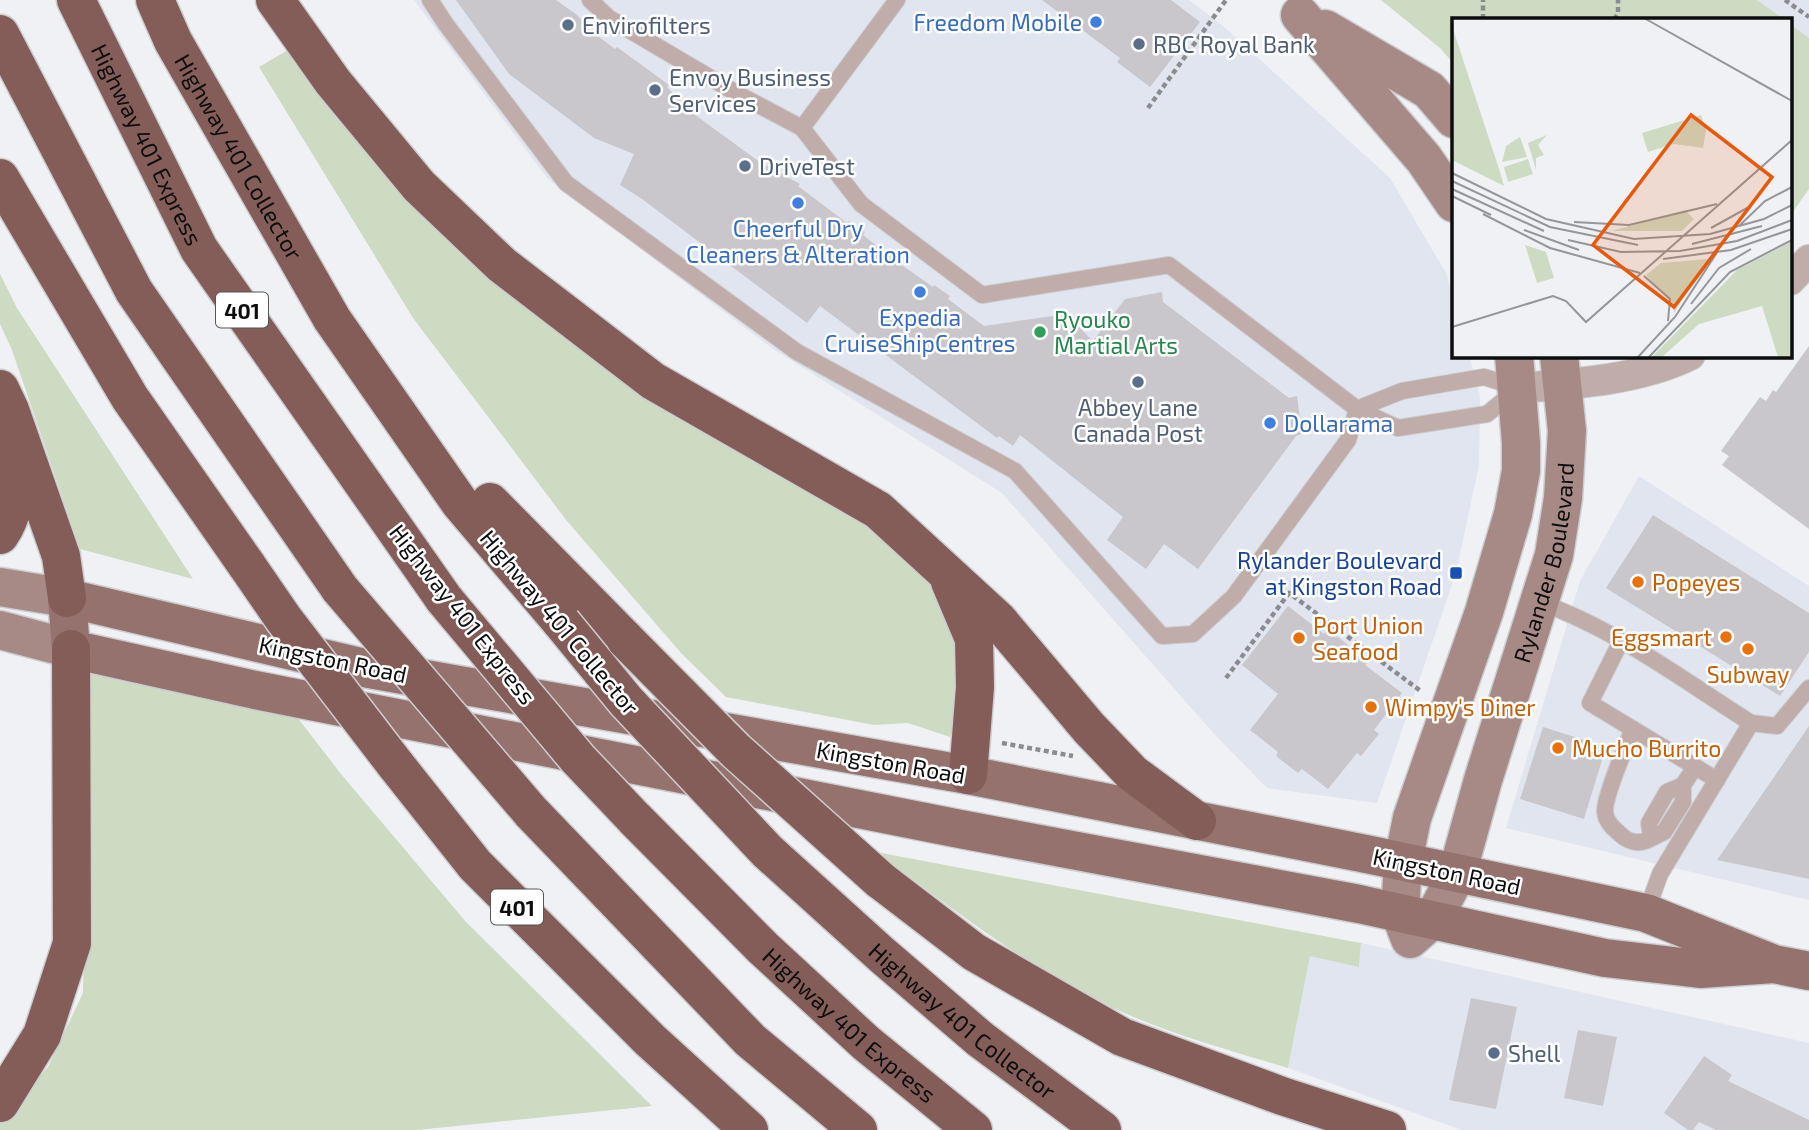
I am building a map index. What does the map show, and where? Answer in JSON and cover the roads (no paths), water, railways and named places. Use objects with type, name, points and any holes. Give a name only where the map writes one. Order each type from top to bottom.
[{"type":"highway","name":"Highway 401 Express","points":[[76,0],[199,249],[444,599],[578,759],[763,948],[866,1044],[973,1130]]},
{"type":"highway","name":"Highway 401 Collector","points":[[155,0],[173,41],[332,319],[460,502],[626,701],[767,850],[883,955],[981,1039],[1102,1130]]},
{"type":"highway","points":[[275,0],[333,82],[419,186],[502,265],[653,381],[878,510],[998,620],[1089,728],[1132,773],[1197,821]]},
{"type":"highway","points":[[0,34],[134,291],[340,589],[531,812],[750,1040],[858,1130]]},
{"type":"highway","name":"401","points":[[0,178],[130,398],[283,618],[394,764],[475,865],[650,1040],[749,1130]]},
{"type":"highway","points":[[332,319],[494,507],[736,751],[880,880],[974,952],[1122,1037],[1282,1096],[1387,1130]]},
{"type":"highway","points":[[0,536],[9,522],[17,486],[5,399]]},
{"type":"highway","points":[[5,399],[61,556],[67,598]]},
{"type":"highway","points":[[945,570],[974,639],[975,687],[968,775]]},
{"type":"highway","points":[[0,1103],[42,1035],[72,943],[71,649]]},
{"type":"main road","name":"Kingston Road","points":[[67,598],[369,669],[968,775],[1646,912],[1792,968]]},
{"type":"main road","points":[[67,598],[71,649]]},
{"type":"main road","name":"Kingston Road","points":[[71,649],[254,690],[1416,916],[1605,958],[1700,968],[1792,968]]},
{"type":"main road","points":[[960,829],[968,775]]},
{"type":"street","points":[[1291,7],[1429,90],[1452,117]]},
{"type":"street","points":[[1291,7],[1424,159],[1452,199]]},
{"type":"street","points":[[1792,277],[1809,260]]},
{"type":"street","points":[[1516,372],[1667,367],[1686,357]]},
{"type":"street","name":"Rylander Boulevard","points":[[1416,916],[1457,874],[1473,813],[1554,555],[1563,498],[1567,431],[1561,370]]},
{"type":"street","name":"Rylander Boulevard","points":[[1416,916],[1403,862],[1412,818],[1485,612],[1513,514],[1521,471],[1516,372]]},
{"type":"street","name":"Kingston Road","points":[[0,587],[67,598]]},
{"type":"street","name":"Kingston Road","points":[[0,630],[71,649]]},
{"type":"lane","points":[[430,0],[444,23],[566,183],[797,352],[1015,471],[1162,636],[1193,634],[1234,596],[1348,440],[1357,409]]},
{"type":"lane","points":[[590,0],[609,18],[736,93],[802,128],[861,204],[982,295],[1169,265],[1357,409],[1398,428],[1487,414],[1516,372]]},
{"type":"lane","points":[[802,128],[897,0]]},
{"type":"lane","points":[[1357,409],[1402,391],[1516,372]]},
{"type":"lane","points":[[1539,601],[1569,612],[1621,641],[1751,723],[1777,726],[1809,688]]},
{"type":"lane","points":[[1621,641],[1591,703],[1717,780]]},
{"type":"lane","points":[[1646,912],[1660,874],[1751,723]]},
{"type":"lane","points":[[1633,729],[1606,800],[1605,814],[1610,825],[1623,838],[1636,843],[1647,841],[1651,836],[1664,832],[1684,802],[1684,785],[1695,767]]},
{"type":"place","name":"Freedom Mobile","points":[[1096,22]]},
{"type":"place","name":"Envirofilters","points":[[568,25]]},
{"type":"place","name":"RBC Royal Bank","points":[[1139,44]]},
{"type":"place","name":"Envoy Business Services","points":[[655,90]]},
{"type":"place","name":"DriveTest","points":[[745,166]]},
{"type":"place","name":"Cheerful Dry Cleaners & Alteration","points":[[798,203]]},
{"type":"place","name":"Expedia CruiseShipCentres","points":[[920,292]]},
{"type":"place","name":"Ryouko Martial Arts","points":[[1040,332]]},
{"type":"place","name":"Abbey Lane Canada Post","points":[[1138,382]]},
{"type":"place","name":"Dollarama","points":[[1270,423]]},
{"type":"place","name":"Rylander Boulevard at Kingston Road","points":[[1456,573]]},
{"type":"place","name":"Popeyes","points":[[1638,582]]},
{"type":"place","name":"Eggsmart","points":[[1726,637]]},
{"type":"place","name":"Port Union Seafood","points":[[1299,638]]},
{"type":"place","name":"Subway","points":[[1748,649]]},
{"type":"place","name":"Wimpy's Diner","points":[[1371,707]]},
{"type":"place","name":"Mucho Burrito","points":[[1558,748]]},
{"type":"place","name":"Shell","points":[[1494,1053]]}]
